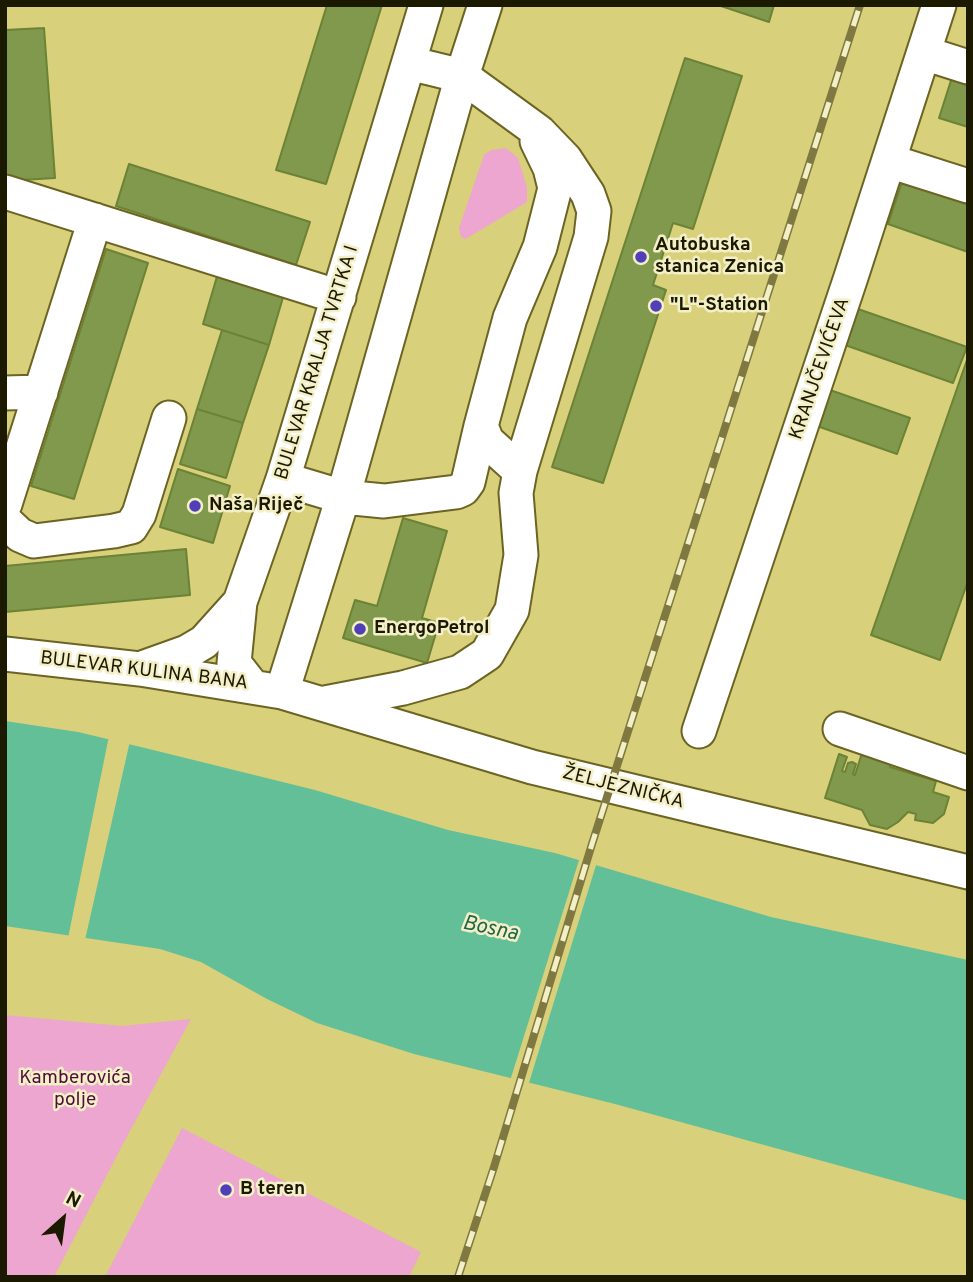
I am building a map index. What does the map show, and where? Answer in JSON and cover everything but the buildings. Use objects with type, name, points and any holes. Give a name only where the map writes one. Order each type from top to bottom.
[{"type":"street","name":"BULEVAR KRALJA TVRTKA I","points":[[141,669],[187,652],[204,642],[240,602],[283,479],[426,5]]},
{"type":"street","points":[[240,602],[234,663],[267,689],[343,496],[462,76],[485,5]]},
{"type":"street","name":"KRANJČEVIĆEVA","points":[[699,731],[939,5]]},
{"type":"street","points":[[924,53],[968,67]]},
{"type":"street","points":[[322,704],[403,688],[460,672],[487,654],[512,610],[521,555],[516,493],[520,471],[591,237],[594,211],[588,194],[577,175],[551,144],[522,118],[462,76],[409,63]]},
{"type":"street","points":[[283,479],[343,496],[384,501],[456,492],[463,489],[468,482],[510,318],[540,247],[555,188],[544,153],[522,118]]},
{"type":"street","points":[[889,161],[968,186]]},
{"type":"street","points":[[5,192],[339,298]]},
{"type":"street","points":[[5,504],[96,220]]},
{"type":"street","points":[[5,393],[41,392]]},
{"type":"street","points":[[5,521],[20,535],[34,541],[131,527],[139,514],[169,418]]},
{"type":"street","points":[[481,426],[487,441],[520,471]]},
{"type":"street","name":"BULEVAR KULINA BANA","points":[[5,654],[141,669],[267,689]]},
{"type":"street","name":"ŽELJEZNIČKA","points":[[267,689],[532,767],[968,872]]},
{"type":"street","points":[[840,729],[968,774]]},
{"type":"green space","points":[[506,148],[518,158],[527,187],[527,202],[465,239],[461,237],[459,228],[484,155],[491,150]]},
{"type":"green space","name":"Kamberovića polje","points":[[5,1015],[122,1026],[191,1019],[54,1277],[5,1277]]},
{"type":"green space","name":"B teren","points":[[182,1128],[421,1252],[409,1277],[105,1277]]},
{"type":"water","name":"Bosna","points":[[5,721],[78,732],[315,790],[448,830],[555,853],[771,917],[968,960],[968,1201],[615,1104],[414,1054],[317,1023],[201,962],[160,949],[5,926]]},
{"type":"pier","points":[[109,736],[130,741],[85,940],[68,938]]},
{"type":"pier","points":[[580,857],[597,862],[528,1086],[510,1081]]},
{"type":"railway","points":[[458,1277],[592,844],[860,5]]},
{"type":"place","name":"Autobuska stanica Zenica","points":[[641,257]]},
{"type":"place","name":"\"L\"-Station","points":[[656,306]]},
{"type":"place","name":"Naša Riječ","points":[[195,506]]},
{"type":"place","name":"EnergoPetrol","points":[[360,629]]},
{"type":"place","name":"B teren","points":[[226,1190]]}]
